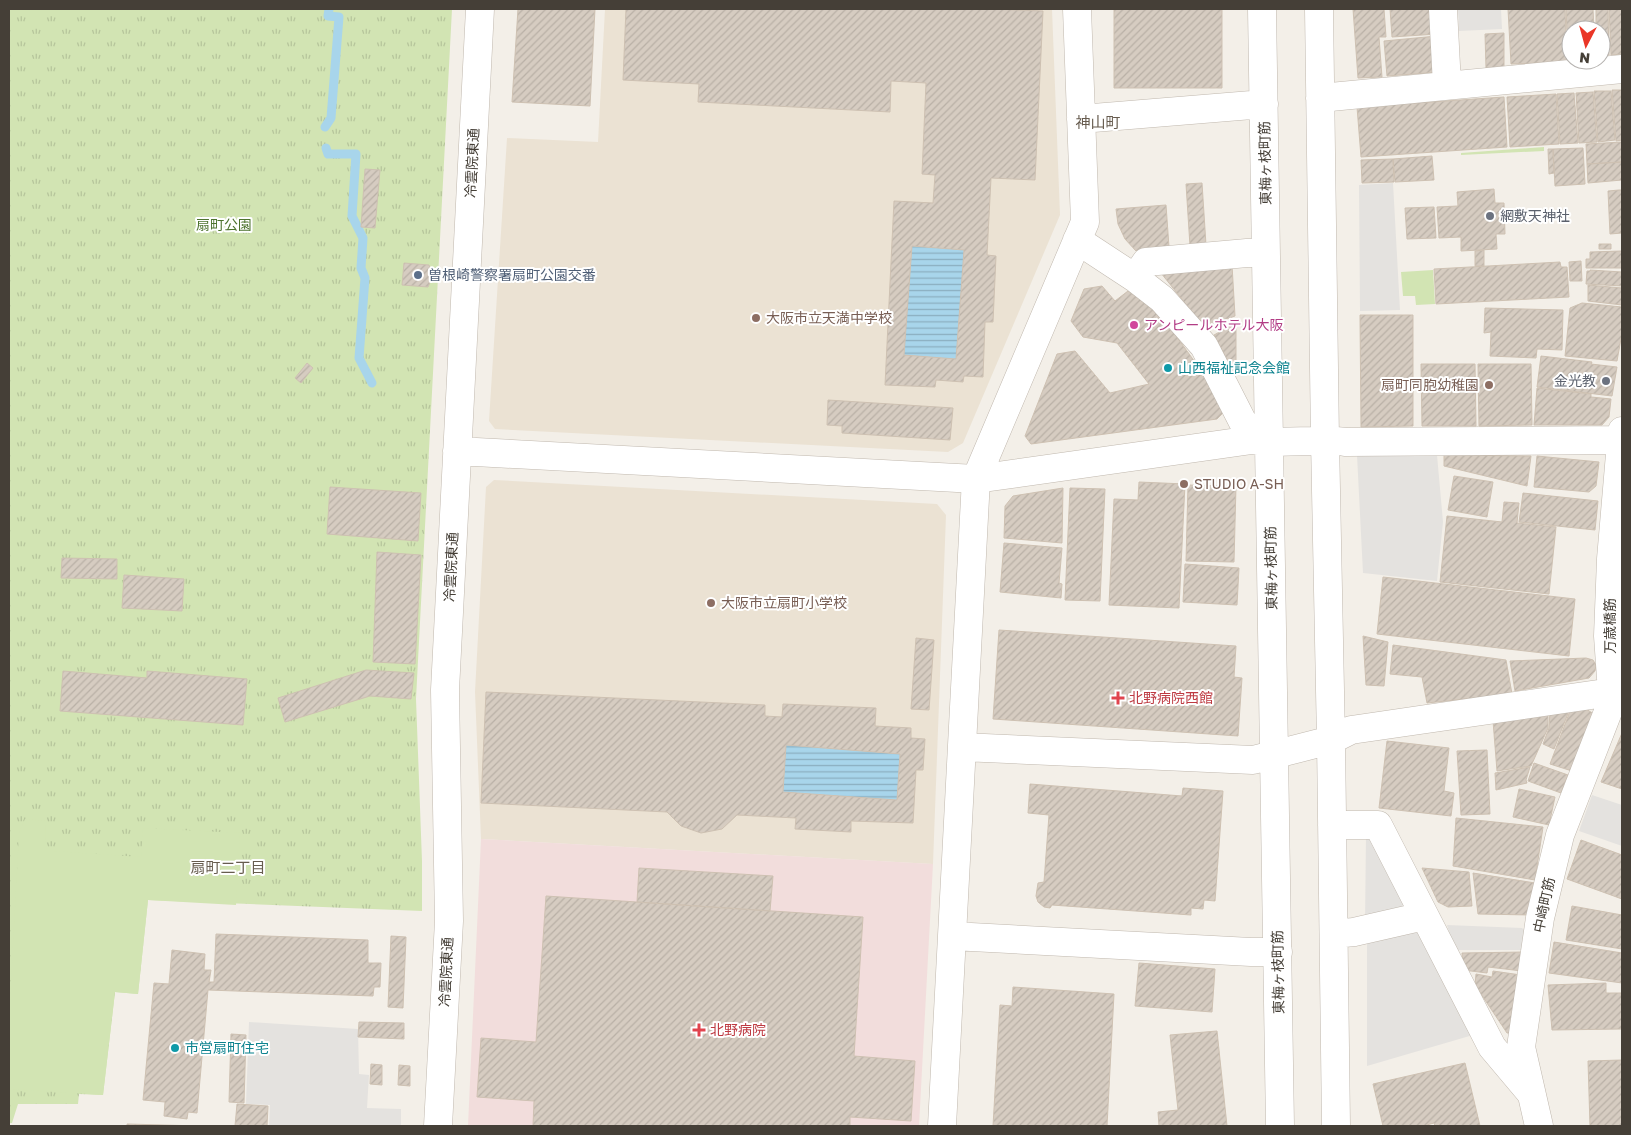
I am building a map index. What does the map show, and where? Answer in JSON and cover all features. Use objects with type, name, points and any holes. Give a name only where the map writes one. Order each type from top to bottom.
[{"type":"street","name":"冷雲院東通","points":[[438,1126],[449,921],[445,690],[480,9]]},
{"type":"street","points":[[942,1126],[976,479],[1085,222],[1077,9]]},
{"type":"street","name":"東梅ヶ枝町筋","points":[[1262,9],[1266,253],[1261,441],[1274,756],[1280,1126]]},
{"type":"street","points":[[1319,9],[1336,1126]]},
{"type":"street","points":[[1443,9],[1447,85]]},
{"type":"street","points":[[1320,98],[1622,69]]},
{"type":"street","points":[[1081,119],[1264,104]]},
{"type":"street","points":[[1077,240],[1135,278],[1162,299],[1204,346],[1261,441]]},
{"type":"street","points":[[1135,278],[1146,262],[1266,253]]},
{"type":"street","points":[[457,451],[976,479],[1261,441],[1325,440],[1346,442],[1622,437]]},
{"type":"street","name":"万歳橋筋","points":[[1617,693],[1608,636],[1617,561],[1622,437]]},
{"type":"street","points":[[962,747],[1253,760],[1331,740],[1351,730],[1617,693]]},
{"type":"street","name":"中崎町筋","points":[[1539,1126],[1521,1047],[1540,918],[1560,835],[1617,693]]},
{"type":"street","points":[[1332,825],[1378,825],[1492,1046],[1533,1096]]},
{"type":"street","points":[[1334,934],[1354,932],[1424,916]]},
{"type":"street","points":[[952,936],[1278,952]]},
{"type":"shaded area","name":"大阪市立天満中学校","points":[[605,9],[1052,9],[1060,215],[963,443],[948,452],[495,429],[489,421],[507,138],[598,142]]},
{"type":"shaded area","points":[[1458,9],[1501,9],[1502,29],[1459,31]]},
{"type":"shaded area","points":[[1393,183],[1400,310],[1360,311],[1359,185]]},
{"type":"shaded area","points":[[1357,455],[1437,455],[1443,522],[1437,581],[1363,573]]},
{"type":"shaded area","name":"大阪市立扇町小学校","points":[[494,480],[937,504],[946,515],[933,864],[481,839],[475,692],[486,487]]},
{"type":"shaded area","points":[[1592,795],[1622,805],[1622,846],[1579,831]]},
{"type":"shaded area","points":[[1366,834],[1376,834],[1410,906],[1365,925]]},
{"type":"shaded area","name":"北野病院","points":[[481,839],[933,864],[919,1126],[468,1126]]},
{"type":"shaded area","points":[[1423,925],[1473,1035],[1367,1066],[1367,936]]},
{"type":"shaded area","points":[[1447,925],[1522,928],[1526,932],[1525,950],[1454,950]]},
{"type":"shaded area","points":[[249,1022],[358,1029],[359,1074],[369,1075],[367,1108],[401,1109],[401,1126],[269,1126],[270,1105],[246,1104]]},
{"type":"green space","name":"扇町公園","points":[[9,9],[452,9],[416,699],[422,911],[148,900],[138,994],[115,992],[103,1095],[79,1094],[78,1104],[18,1104],[12,1123],[9,1123]]},
{"type":"green space","points":[[1544,147],[1544,151],[1461,155],[1461,153]]},
{"type":"green space","points":[[1433,270],[1435,304],[1416,305],[1415,296],[1403,296],[1401,272]]},
{"type":"green space","points":[[25,819],[46,821],[45,847],[53,847],[53,851],[141,857],[143,828],[240,833],[236,905],[148,900],[138,994],[115,992],[103,1095],[9,1089],[9,1020],[19,833]]},
{"type":"water","points":[[912,246],[964,250],[956,359],[904,355]]},
{"type":"water","points":[[786,745],[900,754],[897,800],[783,792]]},
{"type":"building","points":[[518,9],[595,9],[590,106],[512,102]]},
{"type":"building","points":[[626,9],[991,9],[1043,11],[1035,180],[991,178],[987,255],[996,256],[993,322],[985,322],[983,377],[964,376],[963,382],[936,380],[935,387],[885,385],[894,201],[933,203],[935,175],[922,174],[926,83],[891,81],[890,112],[698,102],[699,84],[623,80]],"holes":[[[912,246],[964,250],[956,359],[904,355]]]},
{"type":"building","points":[[1114,9],[1222,9],[1222,88],[1114,88]]},
{"type":"building","points":[[1353,9],[1384,9],[1386,37],[1379,37],[1382,77],[1358,78]]},
{"type":"building","points":[[1390,9],[1435,9],[1437,34],[1392,37]]},
{"type":"building","points":[[1508,9],[1565,9],[1565,20],[1561,20],[1561,62],[1511,64]]},
{"type":"building","points":[[1566,9],[1593,9],[1594,20],[1566,20]]},
{"type":"building","points":[[1596,9],[1608,9],[1608,20],[1596,20]]},
{"type":"building","points":[[1609,9],[1622,9],[1622,54],[1611,55],[1611,20]]},
{"type":"building","points":[[1504,33],[1504,68],[1486,68],[1485,34]]},
{"type":"building","points":[[1437,36],[1440,72],[1387,76],[1384,41]]},
{"type":"building","points":[[1612,90],[1622,90],[1622,140],[1616,141]]},
{"type":"building","points":[[1594,91],[1611,91],[1615,140],[1598,142]]},
{"type":"building","points":[[1593,92],[1597,142],[1579,143],[1576,93]]},
{"type":"building","points":[[1574,93],[1578,143],[1560,144],[1557,94]]},
{"type":"building","points":[[1556,94],[1559,144],[1510,147],[1507,97]]},
{"type":"building","points":[[1504,97],[1507,147],[1361,157],[1357,107]]},
{"type":"building","points":[[1622,142],[1622,162],[1587,164],[1586,144]]},
{"type":"building","points":[[1583,148],[1585,184],[1555,186],[1553,149]]},
{"type":"building","points":[[1548,149],[1553,149],[1554,173],[1549,174]]},
{"type":"building","points":[[1432,156],[1434,180],[1395,182],[1393,159]]},
{"type":"building","points":[[1393,159],[1394,182],[1362,183],[1361,160]]},
{"type":"building","points":[[1622,162],[1622,180],[1588,183],[1587,164]]},
{"type":"building","points":[[365,169],[380,170],[375,228],[361,227]]},
{"type":"building","points":[[1202,183],[1206,245],[1190,246],[1186,184]]},
{"type":"building","points":[[1494,189],[1495,203],[1504,203],[1505,234],[1496,234],[1497,249],[1461,251],[1461,237],[1439,238],[1437,207],[1458,206],[1457,192]]},
{"type":"building","points":[[1622,190],[1622,233],[1610,234],[1608,191]]},
{"type":"building","points":[[1166,205],[1169,247],[1136,251],[1125,239],[1118,224],[1116,209]]},
{"type":"building","points":[[1434,207],[1436,238],[1407,239],[1405,208]]},
{"type":"building","points":[[1599,244],[1611,244],[1611,249],[1599,249]]},
{"type":"building","points":[[1484,250],[1484,266],[1475,266],[1475,251]]},
{"type":"building","points":[[1622,251],[1622,268],[1586,268],[1586,259],[1590,259],[1590,252]]},
{"type":"building","points":[[1581,261],[1582,281],[1570,281],[1569,262]]},
{"type":"building","points":[[1560,262],[1561,267],[1567,267],[1569,297],[1436,304],[1434,269]]},
{"type":"building","name":"曽根崎警察署扇町公園交番","points":[[404,263],[429,265],[433,276],[428,287],[402,285]]},
{"type":"building","points":[[1232,265],[1235,316],[1204,327],[1161,273]]},
{"type":"building","points":[[1587,271],[1622,272],[1622,286],[1586,284]]},
{"type":"building","points":[[1588,285],[1622,288],[1622,305],[1588,301]]},
{"type":"building","name":"山西福祉記念会館","points":[[1102,286],[1115,301],[1128,291],[1156,308],[1210,383],[1224,412],[1217,419],[1031,444],[1025,436],[1057,354],[1075,351],[1110,393],[1149,384],[1117,343],[1083,337],[1071,321],[1084,289]]},
{"type":"building","points":[[1582,303],[1622,307],[1622,333],[1617,361],[1565,356],[1570,308]]},
{"type":"building","points":[[1485,308],[1563,310],[1562,350],[1537,349],[1536,358],[1490,356],[1491,332],[1484,333]]},
{"type":"building","points":[[1360,315],[1413,315],[1413,426],[1361,427]]},
{"type":"building","points":[[1236,323],[1236,376],[1214,335]]},
{"type":"building","points":[[1541,356],[1617,367],[1612,396],[1537,387]]},
{"type":"building","points":[[307,363],[313,368],[301,383],[295,378]]},
{"type":"building","points":[[1421,364],[1475,364],[1476,426],[1422,426]]},
{"type":"building","points":[[1478,364],[1531,364],[1532,425],[1479,426]]},
{"type":"building","points":[[1537,388],[1591,394],[1591,397],[1611,399],[1609,417],[1602,425],[1534,425]]},
{"type":"building","points":[[828,400],[953,408],[950,440],[842,433],[842,426],[827,425]]},
{"type":"building","points":[[1444,455],[1531,456],[1527,486],[1444,466]]},
{"type":"building","points":[[1537,456],[1599,462],[1596,486],[1589,492],[1534,487]]},
{"type":"building","points":[[1454,476],[1493,482],[1487,517],[1448,510]]},
{"type":"building","points":[[1139,482],[1185,484],[1179,608],[1109,605],[1114,499],[1138,500]]},
{"type":"building","points":[[1188,485],[1236,486],[1234,562],[1186,561]]},
{"type":"building","points":[[330,487],[421,493],[418,541],[327,534]]},
{"type":"building","points":[[1063,488],[1062,543],[1004,538],[1005,506],[1013,496]]},
{"type":"building","points":[[1070,488],[1105,489],[1100,601],[1065,600]]},
{"type":"building","points":[[1523,493],[1598,501],[1595,530],[1519,522]]},
{"type":"building","points":[[1504,502],[1519,503],[1517,523],[1556,527],[1549,594],[1440,582],[1447,516],[1502,522]]},
{"type":"building","points":[[1004,543],[1062,548],[1059,583],[1062,584],[1061,598],[1000,592]]},
{"type":"building","points":[[377,552],[421,555],[415,664],[373,662]]},
{"type":"building","points":[[62,558],[117,559],[117,579],[61,578]]},
{"type":"building","points":[[1185,564],[1239,568],[1237,605],[1183,602]]},
{"type":"building","points":[[124,575],[184,579],[182,611],[122,608]]},
{"type":"building","points":[[1383,577],[1575,599],[1569,656],[1377,634]]},
{"type":"building","name":"北野病院西館","points":[[999,630],[1236,646],[1234,677],[1242,678],[1238,736],[993,719]]},
{"type":"building","points":[[1363,636],[1388,642],[1384,686],[1366,685]]},
{"type":"building","points":[[916,638],[934,640],[929,710],[911,709]]},
{"type":"building","points":[[1393,645],[1506,660],[1512,694],[1427,703],[1422,677],[1390,674]]},
{"type":"building","points":[[1586,658],[1593,660],[1596,665],[1595,671],[1589,678],[1515,691],[1510,661]]},
{"type":"building","points":[[366,670],[414,673],[411,699],[370,696],[285,722],[278,698]]},
{"type":"building","points":[[63,671],[147,678],[147,671],[247,679],[243,725],[60,711]]},
{"type":"building","points":[[486,692],[765,705],[765,716],[782,717],[783,704],[876,708],[875,726],[911,728],[911,738],[925,739],[923,770],[916,770],[913,823],[851,821],[851,832],[795,829],[796,818],[737,815],[722,829],[701,833],[681,826],[667,812],[481,803]],"holes":[[[786,745],[900,754],[897,800],[783,792]]]},
{"type":"building","points":[[1586,709],[1594,714],[1572,771],[1550,764],[1570,711]]},
{"type":"building","points":[[1550,711],[1569,711],[1554,749],[1543,744],[1549,728]]},
{"type":"building","points":[[1548,712],[1548,728],[1531,766],[1497,771],[1493,721]]},
{"type":"building","points":[[1622,733],[1622,789],[1601,782]]},
{"type":"building","points":[[1387,741],[1449,748],[1444,791],[1454,793],[1451,816],[1379,808]]},
{"type":"building","points":[[1487,750],[1490,814],[1461,815],[1457,751]]},
{"type":"building","points":[[1534,763],[1568,775],[1561,793],[1528,781]]},
{"type":"building","points":[[1530,767],[1526,780],[1527,783],[1496,790],[1495,773]]},
{"type":"building","points":[[1030,784],[1182,796],[1183,788],[1223,791],[1215,901],[1204,900],[1203,909],[1191,908],[1191,915],[1052,905],[1050,908],[1044,907],[1038,902],[1036,896],[1038,883],[1044,882],[1049,815],[1028,813]]},
{"type":"building","points":[[1519,789],[1555,797],[1549,825],[1513,817]]},
{"type":"building","points":[[1456,818],[1543,827],[1535,880],[1453,866]]},
{"type":"building","points":[[1581,840],[1622,855],[1622,899],[1567,879]]},
{"type":"building","points":[[639,868],[773,876],[770,911],[637,902]]},
{"type":"building","points":[[1422,868],[1469,872],[1472,906],[1448,907],[1438,902]]},
{"type":"building","points":[[1473,873],[1535,883],[1531,915],[1478,914]]},
{"type":"building","name":"北野病院","points":[[546,896],[863,917],[854,1056],[915,1061],[911,1121],[850,1117],[850,1126],[533,1126],[534,1101],[477,1097],[481,1038],[536,1042]]},
{"type":"building","points":[[1572,906],[1622,915],[1622,949],[1566,940]]},
{"type":"building","name":"市営扇町住宅","points":[[216,934],[368,940],[368,963],[381,963],[380,987],[374,987],[373,996],[208,990],[197,1113],[188,1112],[187,1119],[164,1116],[165,1102],[143,1100],[154,983],[169,984],[172,950],[205,954],[204,970],[211,970],[209,982],[214,982]]},
{"type":"building","points":[[391,936],[406,937],[403,1008],[388,1007]]},
{"type":"building","points":[[1554,942],[1622,953],[1622,983],[1549,973]]},
{"type":"building","points":[[1524,952],[1522,971],[1488,967],[1487,973],[1463,970],[1462,953]]},
{"type":"building","points":[[1139,963],[1215,969],[1212,1012],[1135,1006]]},
{"type":"building","points":[[1493,971],[1521,975],[1512,1033],[1507,1033],[1475,985],[1476,974],[1492,977]]},
{"type":"building","points":[[1606,983],[1606,993],[1622,993],[1622,1029],[1552,1030],[1548,985]]},
{"type":"building","points":[[1013,987],[1114,994],[1107,1126],[993,1126],[1000,1005],[1012,1006]]},
{"type":"building","points":[[359,1022],[404,1023],[404,1039],[358,1037]]},
{"type":"building","points":[[1217,1031],[1227,1126],[1159,1126],[1158,1112],[1178,1110],[1170,1035]]},
{"type":"building","points":[[231,1034],[246,1035],[244,1103],[229,1102]]},
{"type":"building","points":[[1622,1060],[1622,1126],[1590,1126],[1588,1061]]},
{"type":"building","points":[[1465,1063],[1480,1126],[1435,1126],[1434,1123],[1423,1126],[1383,1126],[1373,1084]]},
{"type":"building","points":[[371,1064],[382,1065],[382,1085],[370,1084]]},
{"type":"building","points":[[399,1065],[410,1066],[410,1086],[398,1085]]},
{"type":"building","points":[[237,1104],[268,1106],[267,1126],[235,1126]]},
{"type":"building","points":[[127,1124],[200,1126],[127,1126]]},
{"type":"waterway","points":[[325,127],[331,118],[339,17],[328,16],[329,9]]},
{"type":"waterway","points":[[326,148],[328,154],[356,154],[352,216],[363,238],[361,268],[365,278],[359,358],[372,383]]},
{"type":"place","name":"網敷天神社","points":[[1490,216]]},
{"type":"place","name":"曽根崎警察署扇町公園交番","points":[[418,275]]},
{"type":"place","name":"大阪市立天満中学校","points":[[756,318]]},
{"type":"place","name":"アンピールホテル大阪","points":[[1134,325]]},
{"type":"place","name":"山西福祉記念会館","points":[[1168,368]]},
{"type":"place","name":"金光教","points":[[1606,381]]},
{"type":"place","name":"扇町同胞幼稚園","points":[[1489,385]]},
{"type":"place","name":"STUDIO A-SH","points":[[1184,484]]},
{"type":"place","name":"大阪市立扇町小学校","points":[[711,603]]},
{"type":"place","name":"北野病院西館","points":[[1118,698]]},
{"type":"place","name":"北野病院","points":[[699,1030]]},
{"type":"place","name":"市営扇町住宅","points":[[175,1048]]},
{"type":"district","name":"神山町","points":[[1098,123]]},
{"type":"district","name":"扇町二丁目","points":[[228,868]]}]
